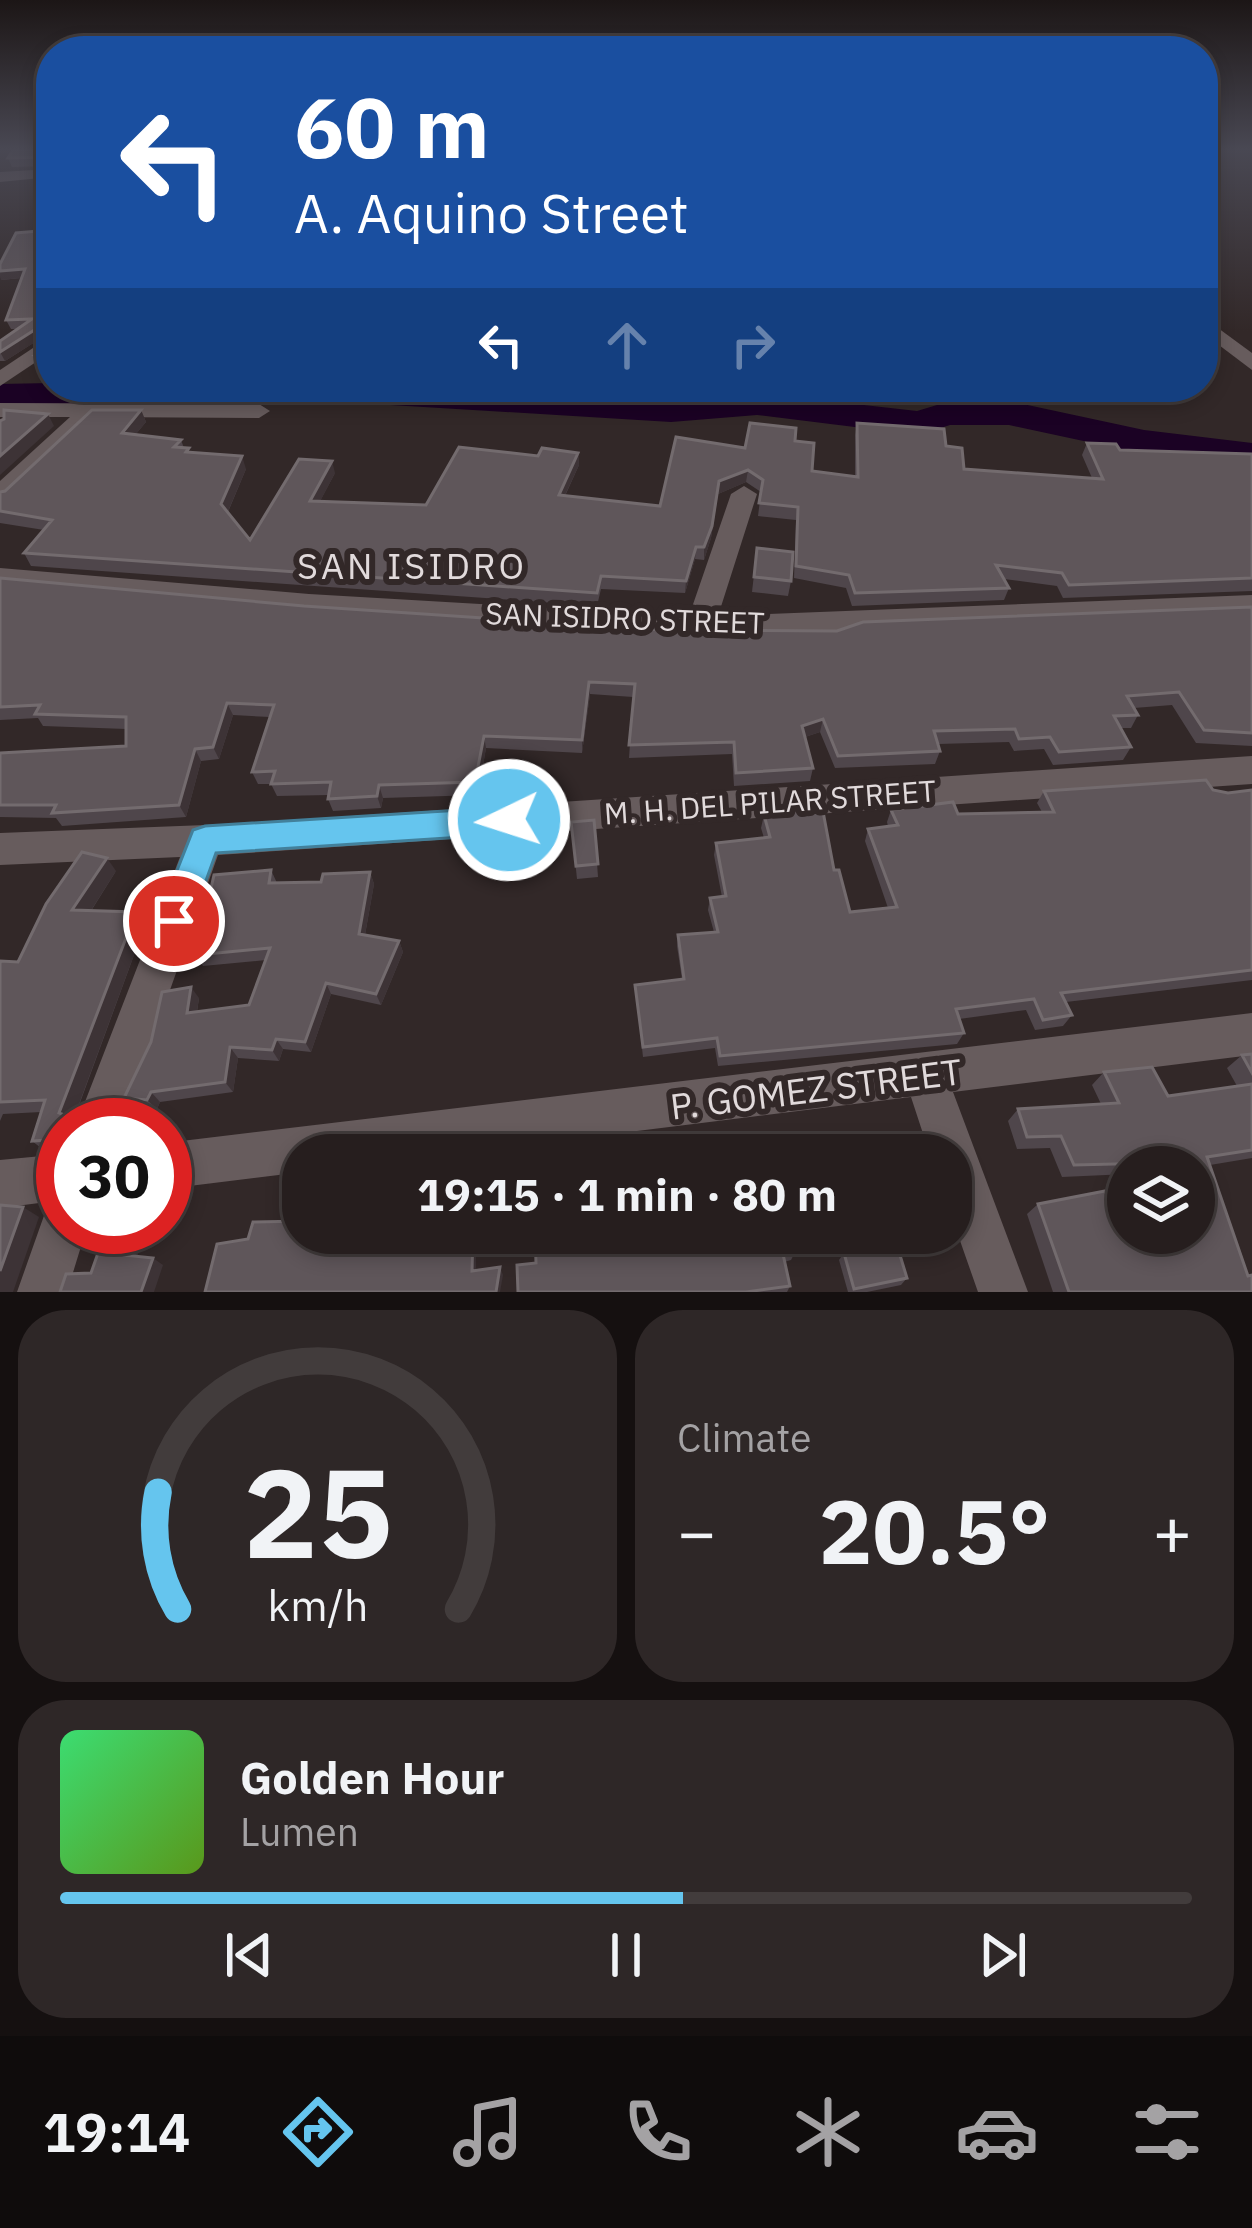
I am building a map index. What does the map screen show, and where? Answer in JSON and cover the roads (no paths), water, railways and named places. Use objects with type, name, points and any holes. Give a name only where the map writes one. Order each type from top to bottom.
[{"type":"street","points":[[1218,336],[1252,364]]},
{"type":"street","points":[[4,377],[36,353]]},
{"type":"street","points":[[0,410],[259,411]]},
{"type":"street","points":[[0,495],[91,410]]},
{"type":"street","points":[[700,627],[744,494]]},
{"type":"street","name":"SAN ISIDRO STREET","points":[[0,577],[309,604],[700,627],[1252,605]]},
{"type":"street","name":"M. H. DEL PILAR STREET","points":[[0,849],[205,840],[1252,770]]},
{"type":"street","points":[[109,1098],[205,840]]},
{"type":"street","name":"P. GOMEZ STREET","points":[[192,1163],[1252,1034]]},
{"type":"street","points":[[925,1076],[1003,1292]]},
{"type":"street","points":[[0,1184],[36,1180]]},
{"type":"street","points":[[41,1292],[54,1254]]},
{"type":"waterway","points":[[0,395],[36,394]]},
{"type":"waterway","points":[[522,402],[671,411],[757,404],[919,423],[947,414],[1009,413],[1144,442],[1252,455]]},
{"type":"district","name":"SAN ISIDRO","points":[[412,566]]}]
